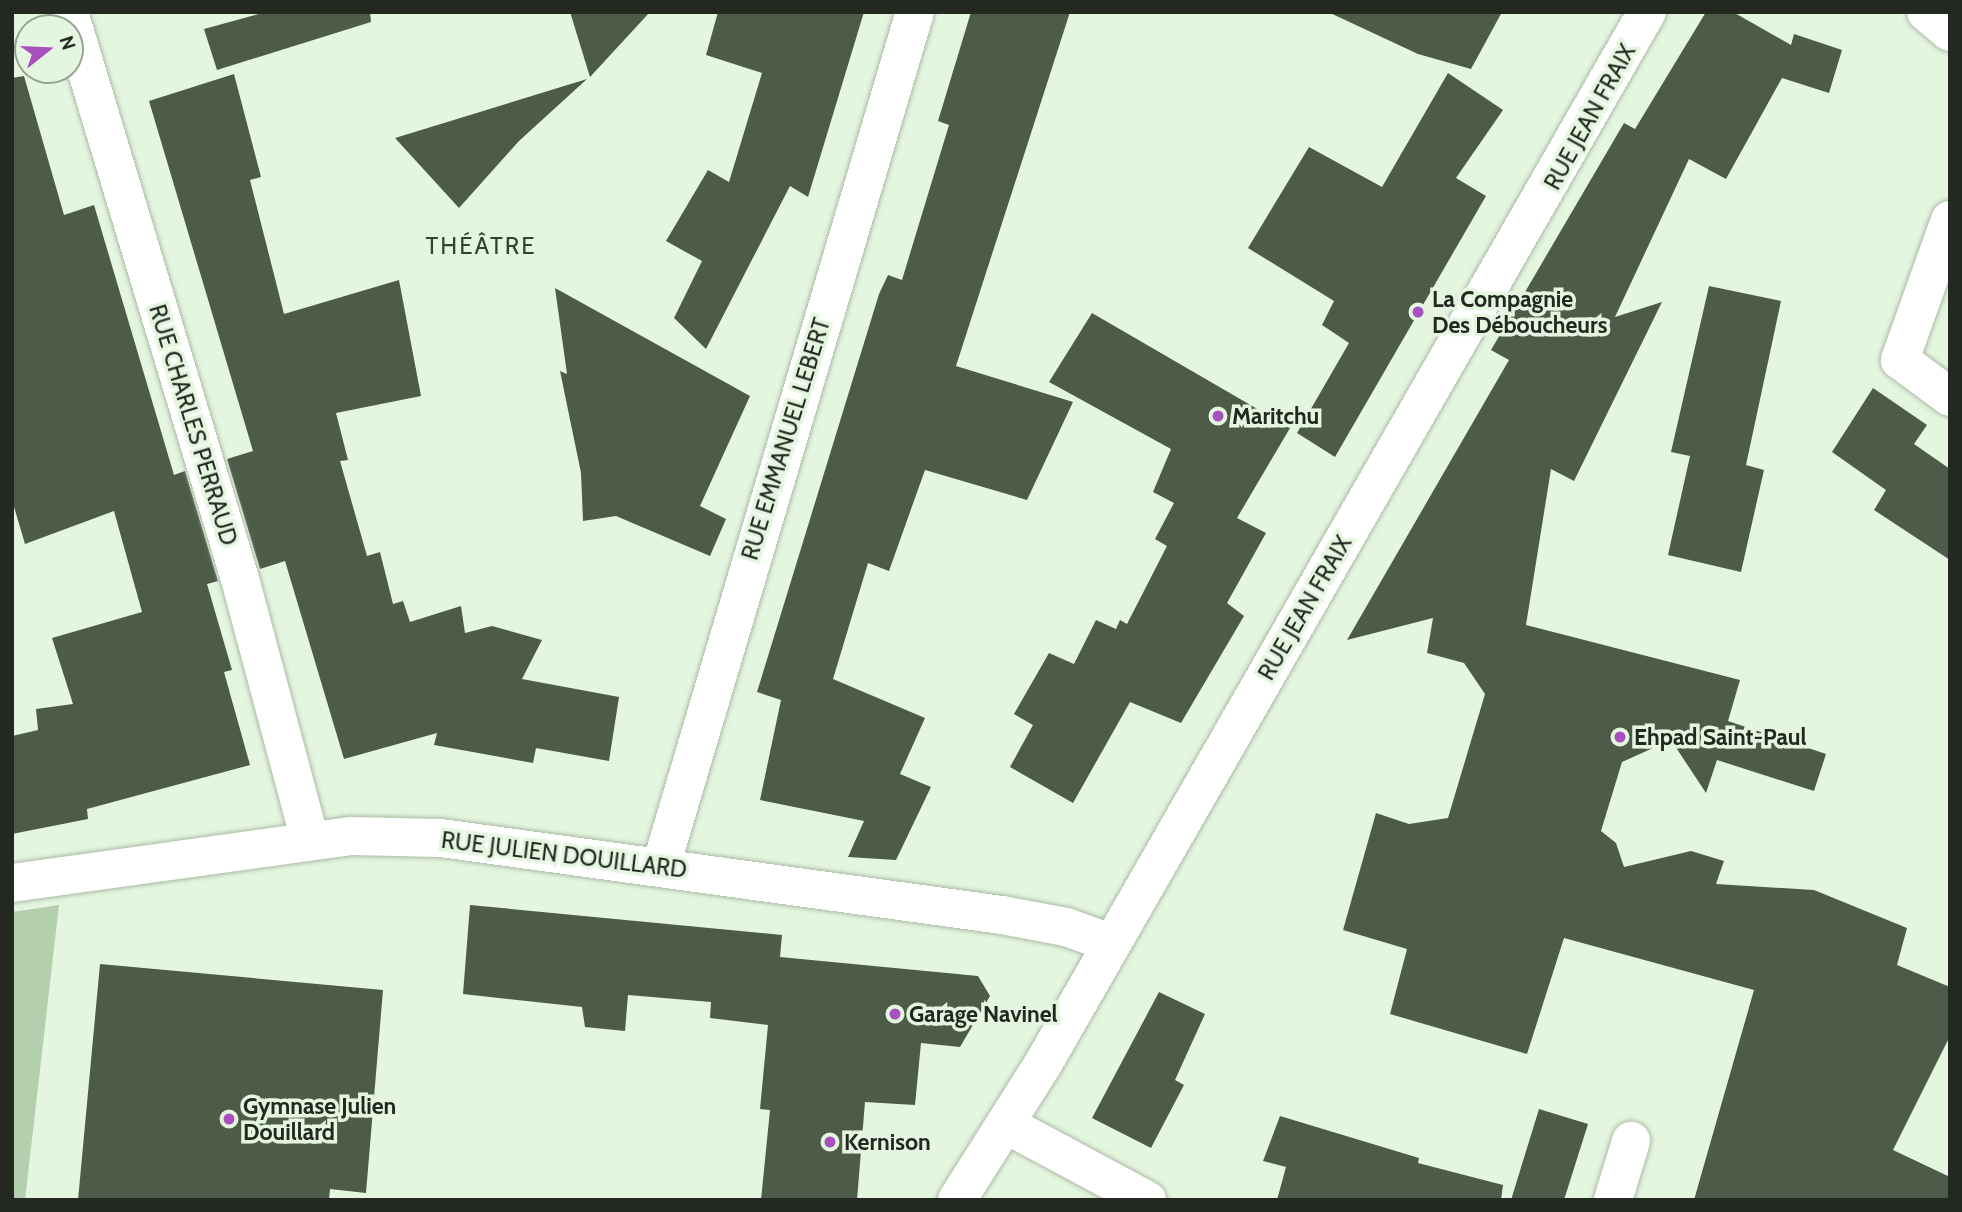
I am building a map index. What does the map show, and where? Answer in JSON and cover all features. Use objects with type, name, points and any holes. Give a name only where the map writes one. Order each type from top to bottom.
[{"type":"street","name":"RUE CHARLES PERRAUD","points":[[69,12],[240,579],[310,841]]},
{"type":"street","name":"RUE EMMANUEL LEBERT","points":[[661,866],[915,12]]},
{"type":"street","name":"RUE JEAN FRAIX","points":[[957,1200],[1007,1125],[1647,12]]},
{"type":"street","points":[[1950,220],[1900,360],[1950,397]]},
{"type":"street","name":"RUE JULIEN DOUILLARD","points":[[12,883],[310,841],[368,836],[454,839],[1002,915],[1066,927],[1111,943]]},
{"type":"street","points":[[1007,1125],[1147,1200]]},
{"type":"street","points":[[1613,1200],[1630,1141]]},
{"type":"green space","points":[[59,905],[25,1200],[12,1200],[12,912]]},
{"type":"building","points":[[266,12],[370,12],[371,22],[217,70],[204,29]]},
{"type":"building","points":[[570,12],[650,12],[590,77]]},
{"type":"building","points":[[718,12],[864,12],[808,197],[790,186],[706,349],[674,318],[702,261],[666,241],[708,170],[729,182],[762,73],[706,55]]},
{"type":"building","points":[[971,12],[1070,12],[956,366],[1073,402],[1027,500],[925,470],[889,571],[868,563],[833,679],[925,718],[900,774],[931,787],[896,860],[848,857],[864,821],[760,800],[781,700],[757,692],[879,294],[888,275],[902,280],[949,125],[938,121]]},
{"type":"building","points":[[1328,12],[1502,12],[1471,69],[1418,54]]},
{"type":"building","points":[[1706,12],[1733,12],[1791,45],[1794,34],[1842,50],[1829,93],[1782,78],[1726,179],[1689,159],[1615,317],[1662,302],[1574,481],[1551,469],[1526,625],[1740,680],[1728,721],[1826,754],[1814,791],[1717,760],[1706,793],[1671,740],[1622,762],[1601,831],[1616,843],[1624,867],[1691,851],[1724,861],[1716,884],[1814,890],[1907,928],[1897,965],[1950,987],[1950,1036],[1893,1150],[1950,1177],[1950,1200],[1694,1200],[1754,990],[1564,938],[1527,1054],[1390,1014],[1407,949],[1343,930],[1376,813],[1409,824],[1448,818],[1485,694],[1464,663],[1427,653],[1433,618],[1347,640],[1509,360],[1491,350],[1624,123],[1635,129]]},
{"type":"building","points":[[1448,73],[1503,110],[1456,178],[1486,196],[1335,457],[1297,433],[1349,343],[1322,325],[1334,301],[1248,248],[1309,147],[1382,187]]},
{"type":"building","points":[[234,74],[261,177],[250,180],[284,314],[399,280],[421,396],[336,413],[348,460],[340,461],[367,556],[380,552],[393,604],[403,601],[410,622],[461,606],[465,633],[492,626],[542,640],[522,679],[619,697],[609,761],[536,748],[533,763],[434,745],[437,733],[344,759],[285,561],[260,569],[227,459],[253,451],[149,101]]},
{"type":"building","points":[[12,78],[14,84],[26,84],[64,215],[94,205],[174,475],[185,471],[218,581],[207,584],[232,670],[224,672],[250,765],[87,809],[88,819],[12,834],[12,736],[38,730],[36,709],[73,704],[52,638],[142,612],[114,511],[25,544],[12,500]]},
{"type":"building","points":[[587,79],[519,141],[459,208],[395,138]]},
{"type":"building","points":[[1709,286],[1781,301],[1746,465],[1764,470],[1741,572],[1668,555],[1690,456],[1671,452]]},
{"type":"building","points":[[555,288],[750,396],[700,506],[726,519],[710,556],[616,516],[583,521],[581,473],[560,371],[567,374]]},
{"type":"building","points":[[1092,313],[1290,428],[1237,518],[1266,533],[1227,603],[1244,616],[1181,723],[1130,702],[1073,803],[1010,767],[1033,725],[1014,714],[1049,653],[1074,664],[1096,620],[1116,629],[1120,620],[1127,624],[1167,546],[1155,539],[1174,503],[1153,492],[1171,449],[1049,382]]},
{"type":"building","points":[[1873,388],[1927,425],[1914,444],[1950,469],[1950,560],[1874,510],[1886,490],[1832,452]]},
{"type":"building","points":[[470,905],[782,935],[780,957],[978,976],[990,996],[960,1047],[921,1043],[915,1105],[865,1102],[857,1200],[761,1200],[770,1110],[760,1109],[768,1025],[710,1018],[711,1002],[628,995],[625,1031],[585,1027],[582,1007],[463,994]]},
{"type":"building","name":"Gymnase Julien Douillard","points":[[100,964],[383,990],[366,1193],[330,1189],[329,1200],[78,1200]]},
{"type":"building","points":[[1159,992],[1205,1014],[1175,1080],[1184,1085],[1151,1148],[1092,1118]]},
{"type":"building","points":[[1539,1109],[1588,1124],[1564,1200],[1511,1200]]},
{"type":"building","points":[[1280,1116],[1419,1158],[1418,1163],[1503,1185],[1501,1200],[1277,1200],[1286,1167],[1263,1161]]},
{"type":"place","name":"La Compagnie Des Déboucheurs","points":[[1418,312]]},
{"type":"place","name":"Maritchu","points":[[1218,416]]},
{"type":"place","name":"Ehpad Saint-Paul","points":[[1620,737]]},
{"type":"place","name":"Garage Navinel","points":[[895,1014]]},
{"type":"place","name":"Gymnase Julien Douillard","points":[[229,1119]]},
{"type":"place","name":"Kernison","points":[[830,1142]]},
{"type":"district","name":"THÉÂTRE","points":[[481,246]]}]
